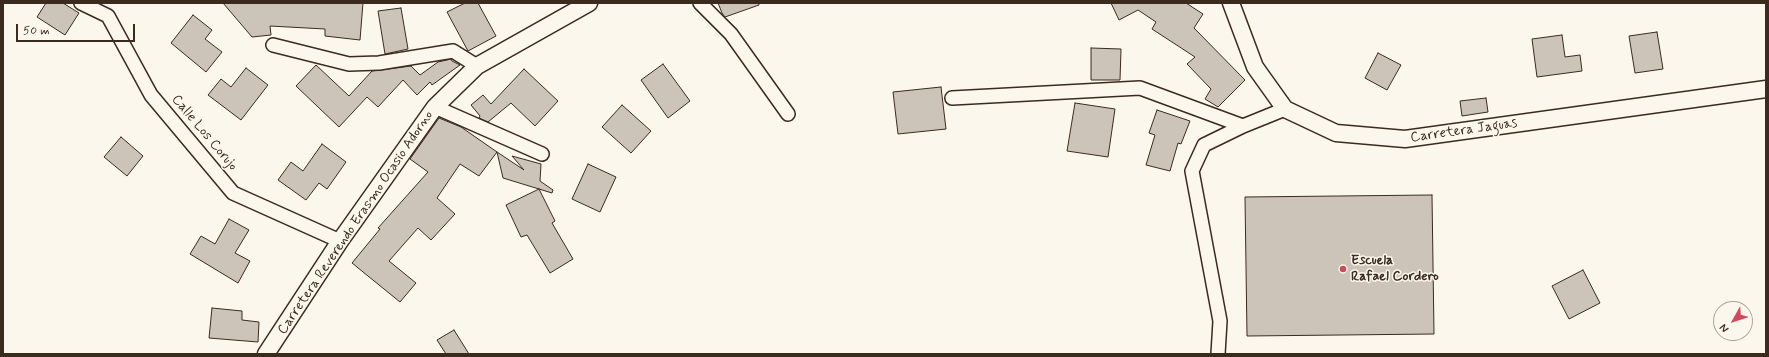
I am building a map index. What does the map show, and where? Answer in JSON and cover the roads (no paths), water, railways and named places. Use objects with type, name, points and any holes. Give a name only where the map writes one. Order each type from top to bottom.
[{"type":"street","name":"Calle Los Corujo","points":[[81,3],[108,16],[151,95],[233,193],[340,241]]},
{"type":"street","name":"Carretera Reverendo Erasmo Ocasio Adorno","points":[[266,354],[340,241],[435,107],[477,66],[589,3]]},
{"type":"street","points":[[700,3],[731,34],[788,114]]},
{"type":"street","name":"Carretera Jaguas","points":[[1231,3],[1255,67],[1285,109],[1336,133],[1405,139],[1766,89]]},
{"type":"street","points":[[273,45],[349,64],[379,64],[453,50],[477,66]]},
{"type":"street","points":[[952,98],[1140,88],[1243,126]]},
{"type":"street","points":[[435,107],[542,154]]},
{"type":"street","points":[[1218,354],[1220,321],[1192,171],[1204,145],[1243,126],[1285,109]]},
{"type":"place","name":"Escuela Rafael Cordero","points":[[1343,269]]}]
